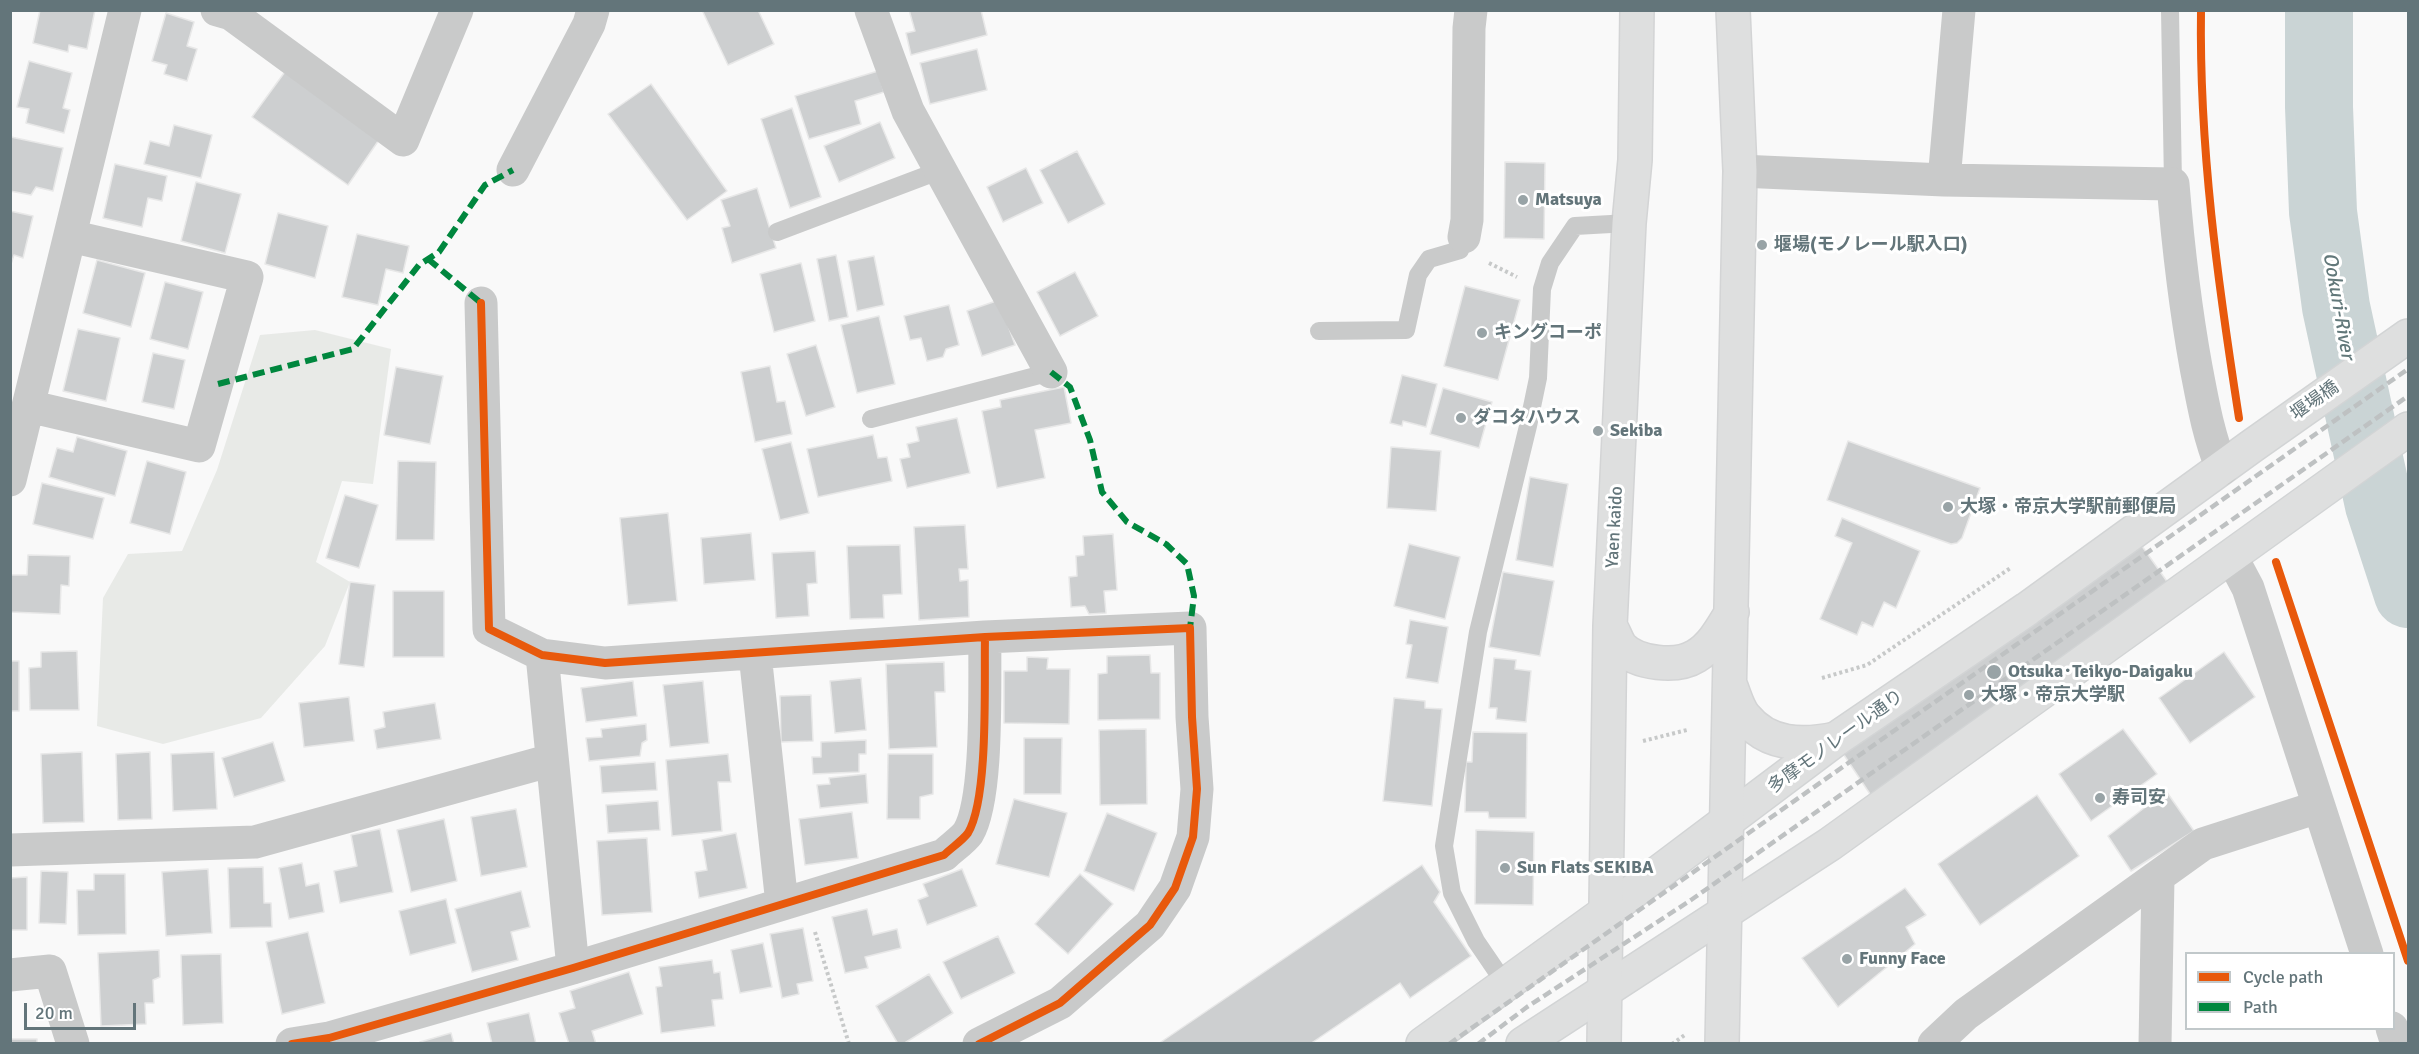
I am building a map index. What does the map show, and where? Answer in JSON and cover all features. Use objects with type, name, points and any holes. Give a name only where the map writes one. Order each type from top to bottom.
[{"type":"main road","name":"Yaen kaido","points":[[1604,1044],[1610,626],[1629,223],[1635,160],[1637,10]]},
{"type":"main road","points":[[1722,1044],[1740,171],[1733,10]]},
{"type":"main road","name":"堰場橋","points":[[2252,446],[2409,336]]},
{"type":"main road","points":[[1523,1044],[1830,844],[2409,429]]},
{"type":"main road","name":"多摩モノレール通り","points":[[1423,1044],[1606,912],[1836,739],[2027,609],[2252,446]]},
{"type":"main road","points":[[1610,626],[1621,646],[1641,660],[1668,663],[1696,656],[1718,636],[1732,612]]},
{"type":"main road","points":[[1730,686],[1744,717],[1762,733],[1789,743],[1812,744],[1836,739]]},
{"type":"street","points":[[12,465],[125,10]]},
{"type":"street","points":[[217,10],[231,14],[403,140],[457,10]]},
{"type":"street","points":[[513,170],[589,24],[593,10]]},
{"type":"street","points":[[871,10],[908,111],[1051,372]]},
{"type":"street","points":[[1462,243],[1467,220],[1471,10]]},
{"type":"street","points":[[1944,180],[1959,10]]},
{"type":"street","points":[[1740,171],[1944,180],[2174,184],[2179,253],[2193,351],[2209,437],[2222,469]]},
{"type":"street","points":[[28,406],[199,446],[247,277],[70,236]]},
{"type":"street","points":[[481,303],[489,629],[542,655],[604,663],[985,637],[1190,628],[1192,717],[1197,789],[1193,837],[1175,888],[1150,925],[1060,1003],[979,1044]]},
{"type":"street","points":[[2231,556],[2248,588],[2366,952]]},
{"type":"street","points":[[292,1044],[329,1038],[573,968],[944,855],[967,834],[978,804],[982,764],[985,637]]},
{"type":"street","points":[[755,654],[794,901]]},
{"type":"street","points":[[542,655],[573,968]]},
{"type":"street","points":[[10,850],[255,842],[552,760]]},
{"type":"street","points":[[1934,1044],[1966,1014],[2203,844],[2318,807]]},
{"type":"street","points":[[2155,1044],[2158,878]]},
{"type":"street","points":[[10,975],[50,971],[73,1044]]},
{"type":"lane","points":[[2170,10],[2174,184]]},
{"type":"lane","points":[[777,232],[941,170]]},
{"type":"lane","points":[[1506,985],[1476,941],[1452,893],[1444,846],[1478,632],[1538,378],[1542,289],[1550,264],[1575,226],[1629,223]]},
{"type":"lane","points":[[1319,331],[1406,330],[1418,275],[1429,259],[1462,243]]},
{"type":"lane","points":[[871,419],[1051,372]]},
{"type":"path","points":[[1462,243],[1542,289]]},
{"type":"path","points":[[1822,678],[1867,665],[2012,567]]},
{"type":"path","points":[[1638,742],[1688,730]]},
{"type":"path","points":[[794,901],[849,1044]]},
{"type":"shaded area","points":[[315,330],[391,349],[373,484],[342,481],[316,562],[350,582],[325,646],[261,718],[163,744],[97,726],[103,598],[128,554],[182,551],[217,470],[260,335]]},
{"type":"building","points":[[40,10],[95,10],[87,49],[69,45],[68,52],[33,43]]},
{"type":"building","points":[[702,10],[758,10],[774,44],[728,65]]},
{"type":"building","points":[[909,10],[981,10],[987,35],[911,55],[906,33],[915,31]]},
{"type":"building","points":[[166,13],[194,22],[187,46],[197,49],[187,81],[164,74],[167,65],[152,61]]},
{"type":"building","points":[[977,49],[987,90],[930,104],[920,63]]},
{"type":"building","points":[[29,61],[72,73],[63,108],[70,110],[64,133],[26,123],[29,109],[17,107]]},
{"type":"building","points":[[287,69],[381,137],[348,185],[252,117]]},
{"type":"building","points":[[878,71],[884,92],[855,101],[861,124],[809,139],[795,96]]},
{"type":"building","points":[[651,84],[727,191],[687,220],[608,114]]},
{"type":"building","points":[[792,108],[821,197],[790,208],[761,119]]},
{"type":"building","points":[[880,122],[895,158],[839,182],[824,146]]},
{"type":"building","points":[[174,125],[212,135],[201,178],[144,164],[150,141],[169,146]]},
{"type":"building","points":[[11,137],[63,148],[53,191],[36,187],[31,195],[10,191]]},
{"type":"building","points":[[1077,151],[1105,204],[1068,223],[1040,170]]},
{"type":"building","points":[[1505,162],[1545,163],[1544,239],[1504,238]]},
{"type":"building","points":[[115,164],[167,176],[162,201],[148,198],[142,227],[103,218]]},
{"type":"building","points":[[1026,168],[1043,203],[1003,222],[987,187]]},
{"type":"building","points":[[196,182],[241,194],[225,253],[181,241]]},
{"type":"building","points":[[757,188],[776,248],[732,263],[722,228],[730,226],[721,200]]},
{"type":"building","points":[[10,211],[33,216],[23,258],[14,255],[10,267]]},
{"type":"building","points":[[278,213],[328,226],[315,278],[265,264]]},
{"type":"building","points":[[357,234],[409,246],[403,273],[386,269],[378,305],[342,297]]},
{"type":"building","points":[[836,255],[848,317],[829,321],[817,259]]},
{"type":"building","points":[[874,256],[884,305],[857,311],[848,261]]},
{"type":"building","points":[[97,260],[145,273],[131,327],[83,313]]},
{"type":"building","points":[[801,263],[815,321],[774,332],[760,274]]},
{"type":"building","points":[[1075,272],[1098,316],[1060,336],[1037,292]]},
{"type":"building","points":[[165,282],[203,292],[188,349],[150,339]]},
{"type":"building","name":"キングコーポ","points":[[1465,286],[1520,300],[1498,380],[1444,366]]},
{"type":"building","points":[[999,300],[1015,345],[982,356],[967,311]]},
{"type":"building","points":[[949,305],[959,345],[946,349],[943,357],[927,361],[921,338],[910,340],[904,316]]},
{"type":"building","points":[[879,316],[895,384],[857,393],[841,325]]},
{"type":"building","points":[[78,329],[120,338],[106,401],[63,391]]},
{"type":"building","points":[[816,345],[835,407],[806,416],[787,354]]},
{"type":"building","points":[[153,353],[185,360],[174,409],[142,402]]},
{"type":"building","points":[[770,366],[777,402],[785,401],[792,434],[755,442],[741,372]]},
{"type":"building","points":[[396,367],[443,376],[430,444],[384,435]]},
{"type":"building","points":[[1402,375],[1437,384],[1426,427],[1403,421],[1402,426],[1390,423]]},
{"type":"building","points":[[1064,387],[1071,423],[1035,430],[1045,478],[997,488],[982,411],[1001,407],[1000,400]]},
{"type":"building","name":"ダコタハウス","points":[[1443,388],[1492,402],[1479,448],[1430,434]]},
{"type":"building","points":[[957,418],[970,473],[907,488],[900,459],[910,457],[907,444],[919,441],[916,427]]},
{"type":"building","points":[[873,435],[878,458],[887,457],[892,481],[818,497],[807,449]]},
{"type":"building","points":[[77,437],[127,451],[115,496],[49,477],[57,448],[73,452]]},
{"type":"building","points":[[1848,441],[1980,488],[1962,538],[1957,543],[1951,544],[1827,500]]},
{"type":"building","points":[[791,442],[809,513],[780,520],[762,449]]},
{"type":"building","points":[[1391,447],[1441,451],[1436,511],[1387,508]]},
{"type":"building","points":[[147,461],[186,472],[170,534],[130,523]]},
{"type":"building","points":[[398,461],[436,462],[434,540],[396,540]]},
{"type":"building","points":[[1530,477],[1568,484],[1553,567],[1516,560]]},
{"type":"building","points":[[42,483],[104,498],[93,539],[33,524]]},
{"type":"building","points":[[345,495],[378,505],[359,568],[326,558]]},
{"type":"building","points":[[668,513],[677,601],[628,605],[620,518]]},
{"type":"building","points":[[1842,518],[1920,551],[1896,608],[1884,602],[1873,627],[1862,622],[1857,635],[1820,619],[1852,543],[1835,536]]},
{"type":"building","points":[[965,525],[968,569],[959,569],[960,581],[968,580],[969,617],[919,620],[914,527]]},
{"type":"building","name":"大塚・帝京大学駅","points":[[2127,525],[2183,604],[1884,815],[1830,734]]},
{"type":"building","points":[[751,533],[755,580],[704,584],[701,538]]},
{"type":"building","points":[[1113,534],[1117,590],[1104,591],[1106,613],[1089,614],[1085,606],[1071,607],[1069,577],[1077,576],[1076,556],[1084,555],[1083,536]]},
{"type":"building","points":[[1409,544],[1460,557],[1445,619],[1394,606]]},
{"type":"building","points":[[900,545],[902,594],[883,595],[884,618],[850,619],[847,546]]},
{"type":"building","points":[[815,551],[817,583],[807,584],[809,616],[776,618],[772,553]]},
{"type":"building","points":[[28,555],[70,556],[69,586],[61,585],[60,614],[10,612],[10,575],[27,575]]},
{"type":"building","points":[[1503,572],[1554,581],[1540,656],[1489,647]]},
{"type":"building","points":[[350,582],[375,585],[364,667],[339,664]]},
{"type":"building","points":[[393,591],[444,591],[444,657],[393,657]]},
{"type":"building","points":[[1410,620],[1448,627],[1438,683],[1406,678],[1412,645],[1406,644]]},
{"type":"building","points":[[77,651],[79,710],[30,710],[29,668],[41,667],[41,652]]},
{"type":"building","points":[[2224,652],[2255,697],[2190,743],[2159,698]]},
{"type":"building","points":[[1150,655],[1151,673],[1160,673],[1160,719],[1098,720],[1098,674],[1107,673],[1107,656]]},
{"type":"building","points":[[1027,657],[1048,658],[1047,669],[1070,669],[1069,724],[1004,723],[1004,671],[1027,671]]},
{"type":"building","points":[[1494,658],[1516,660],[1515,669],[1531,671],[1526,722],[1496,719],[1497,708],[1489,708]]},
{"type":"building","points":[[10,661],[19,661],[19,711],[10,711]]},
{"type":"building","points":[[944,662],[945,692],[935,692],[937,747],[889,749],[886,664]]},
{"type":"building","points":[[861,678],[866,730],[835,733],[830,681]]},
{"type":"building","points":[[633,681],[637,716],[586,722],[581,688]]},
{"type":"building","points":[[703,681],[709,743],[670,747],[663,685]]},
{"type":"building","points":[[811,695],[813,741],[781,742],[780,696]]},
{"type":"building","points":[[349,697],[354,741],[304,747],[299,703]]},
{"type":"building","points":[[1394,698],[1425,701],[1425,708],[1442,709],[1432,806],[1383,801]]},
{"type":"building","points":[[435,703],[441,739],[377,749],[374,730],[385,727],[383,712]]},
{"type":"building","points":[[646,724],[647,740],[642,743],[640,756],[589,761],[586,738],[602,737],[601,729]]},
{"type":"building","points":[[1146,729],[1147,804],[1100,805],[1099,730]]},
{"type":"building","name":"寿司安","points":[[2123,729],[2157,774],[2091,821],[2059,774]]},
{"type":"building","points":[[1473,732],[1527,733],[1526,818],[1489,818],[1488,812],[1465,812],[1466,762],[1472,762]]},
{"type":"building","points":[[1024,738],[1062,738],[1061,794],[1024,794]]},
{"type":"building","points":[[866,740],[866,754],[859,754],[859,772],[813,774],[812,757],[821,757],[821,742]]},
{"type":"building","points":[[273,742],[285,781],[234,797],[222,758]]},
{"type":"building","points":[[82,752],[84,822],[43,823],[41,754]]},
{"type":"building","points":[[150,752],[152,819],[118,820],[116,754]]},
{"type":"building","points":[[214,752],[217,809],[173,811],[171,754]]},
{"type":"building","points":[[728,754],[731,782],[718,782],[722,831],[672,836],[666,760]]},
{"type":"building","points":[[888,754],[933,754],[933,794],[920,797],[920,819],[887,819]]},
{"type":"building","points":[[655,762],[657,790],[602,793],[600,766]]},
{"type":"building","points":[[866,774],[868,803],[820,808],[817,785],[830,784],[829,778]]},
{"type":"building","points":[[2166,791],[2194,831],[2131,871],[2108,836]]},
{"type":"building","points":[[2037,795],[2079,856],[1980,925],[1938,864]]},
{"type":"building","points":[[1014,799],[1067,813],[1049,877],[996,864]]},
{"type":"building","points":[[658,801],[660,830],[608,833],[606,805]]},
{"type":"building","points":[[516,809],[527,867],[481,876],[471,817]]},
{"type":"building","points":[[852,812],[858,858],[805,865],[799,819]]},
{"type":"building","points":[[1107,813],[1157,833],[1134,891],[1084,871]]},
{"type":"building","points":[[444,819],[457,881],[411,892],[397,830]]},
{"type":"building","points":[[380,829],[393,892],[340,903],[334,871],[357,866],[351,835]]},
{"type":"building","name":"Sun Flats SEKIBA","points":[[1476,830],[1534,832],[1533,905],[1475,904]]},
{"type":"building","points":[[736,833],[747,888],[699,898],[695,872],[707,870],[702,840]]},
{"type":"building","points":[[647,838],[652,912],[602,915],[597,841]]},
{"type":"building","points":[[302,863],[306,886],[319,883],[324,912],[289,919],[279,868]]},
{"type":"building","points":[[1422,865],[1440,892],[1434,902],[1471,956],[1410,998],[1400,983],[1310,1044],[1158,1044]]},
{"type":"building","points":[[263,867],[264,903],[271,903],[272,927],[230,928],[228,868]]},
{"type":"building","points":[[208,869],[212,933],[166,936],[162,872]]},
{"type":"building","points":[[962,869],[977,906],[927,925],[918,900],[928,896],[923,884]]},
{"type":"building","points":[[41,871],[68,872],[66,924],[39,923]]},
{"type":"building","points":[[94,874],[125,874],[126,934],[78,935],[77,890],[94,890]]},
{"type":"building","points":[[1080,874],[1113,904],[1068,954],[1035,924]]},
{"type":"building","points":[[27,877],[27,930],[10,930],[10,878]]},
{"type":"building","points":[[1905,888],[1926,915],[1906,927],[1915,944],[1838,1007],[1802,958]]},
{"type":"building","points":[[521,891],[530,927],[511,932],[518,960],[472,972],[455,909]]},
{"type":"building","points":[[446,899],[456,943],[410,955],[399,911]]},
{"type":"building","points":[[867,909],[873,935],[897,929],[901,948],[865,957],[868,968],[845,973],[832,917]]},
{"type":"building","points":[[803,928],[813,981],[797,984],[799,994],[782,998],[770,934]]},
{"type":"building","points":[[308,932],[325,1003],[282,1014],[266,942]]},
{"type":"building","points":[[998,936],[1015,973],[961,999],[943,962]]},
{"type":"building","points":[[763,943],[772,987],[740,993],[731,950]]},
{"type":"building","points":[[159,950],[160,977],[153,980],[154,1003],[145,1003],[146,1024],[101,1026],[98,953]]},
{"type":"building","points":[[221,954],[223,1023],[183,1025],[181,955]]},
{"type":"building","points":[[712,960],[714,973],[720,972],[723,999],[712,1000],[715,1026],[661,1033],[656,987],[662,986],[659,967]]},
{"type":"building","points":[[629,972],[643,1014],[592,1031],[596,1044],[569,1044],[559,1013],[575,1008],[570,991]]},
{"type":"building","points":[[929,974],[953,1013],[903,1044],[898,1044],[876,1006]]},
{"type":"building","points":[[529,1013],[536,1044],[492,1044],[487,1023]]},
{"type":"building","points":[[451,1033],[454,1044],[421,1044],[420,1042]]},
{"type":"building","points":[[10,1039],[37,1039],[37,1044],[10,1044]]},
{"type":"waterway","name":"Ookuri-River","points":[[2319,10],[2319,107],[2323,212],[2336,307],[2379,505],[2408,594]]},
{"type":"railway","points":[[1449,1044],[2408,369]]},
{"type":"railway","points":[[1478,1044],[1527,1007],[1691,900],[2408,396]]},
{"type":"marked path","points":[[218,384],[353,349],[419,265],[439,252],[485,185],[513,170]]},
{"type":"marked path","points":[[428,259],[481,303]]},
{"type":"marked path","points":[[1051,372],[1070,387],[1090,440],[1102,492],[1127,522],[1166,544],[1187,564],[1194,596],[1190,628]]},
{"type":"cycle path","points":[[2201,10],[2203,113],[2211,215],[2239,418]]},
{"type":"cycle path","points":[[481,303],[489,629],[542,655],[605,663],[985,637]]},
{"type":"cycle path","points":[[2276,562],[2408,961]]},
{"type":"cycle path","points":[[292,1044],[329,1038],[573,968],[944,855],[968,833],[975,816],[984,738],[985,637],[1190,628],[1192,717],[1197,789],[1193,837],[1175,888],[1150,925],[1060,1003],[979,1044]]},
{"type":"place","name":"Matsuya","points":[[1523,200]]},
{"type":"place","name":"堰場(モノレール駅入口)","points":[[1762,245]]},
{"type":"place","name":"キングコーポ","points":[[1482,333]]},
{"type":"place","name":"ダコタハウス","points":[[1461,418]]},
{"type":"place","name":"Sekiba","points":[[1598,431]]},
{"type":"place","name":"大塚・帝京大学駅前郵便局","points":[[1948,507]]},
{"type":"place","name":"Otsuka･Teikyo-Daigaku","points":[[1994,672]]},
{"type":"place","name":"大塚・帝京大学駅","points":[[1969,695]]},
{"type":"place","name":"寿司安","points":[[2100,798]]},
{"type":"place","name":"Sun Flats SEKIBA","points":[[1505,868]]},
{"type":"place","name":"Funny Face","points":[[1847,959]]}]
